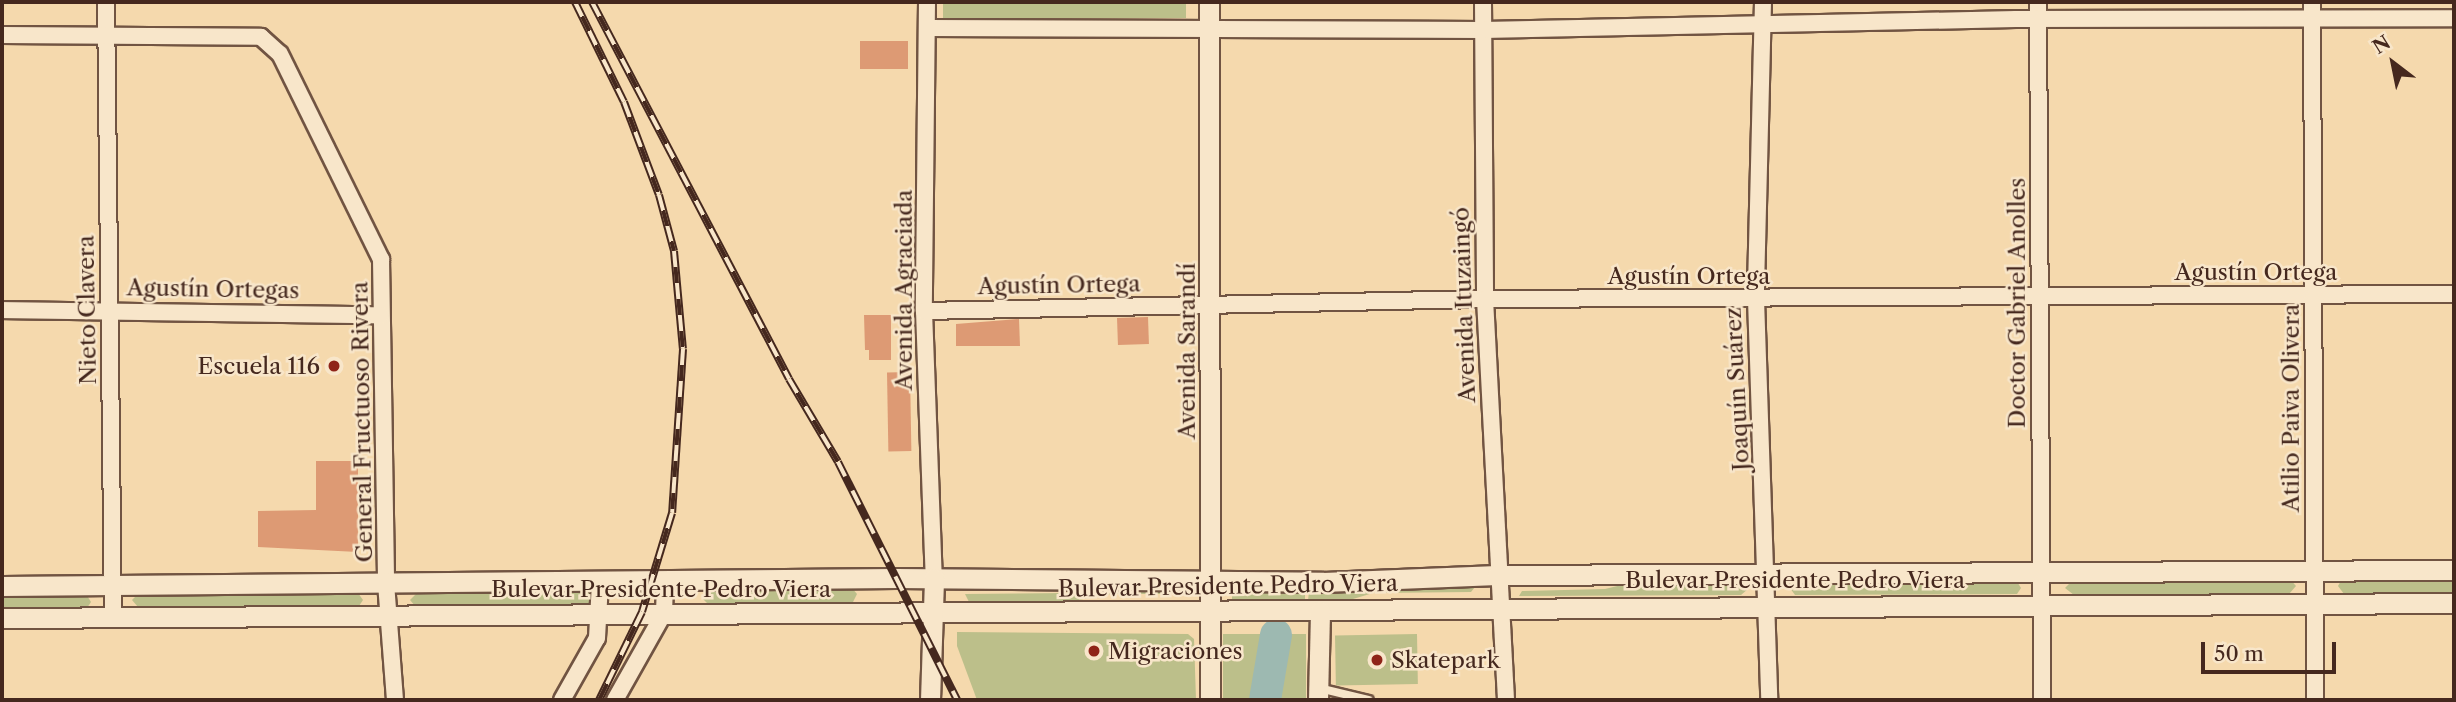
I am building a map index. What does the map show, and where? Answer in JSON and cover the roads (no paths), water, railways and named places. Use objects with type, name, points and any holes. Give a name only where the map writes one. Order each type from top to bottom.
[{"type":"street","name":"Nieto Clavera","points":[[106,2],[113,618]]},
{"type":"street","name":"Avenida Agraciada","points":[[927,2],[924,311],[934,578]]},
{"type":"street","name":"Avenida Sarandí","points":[[1209,2],[1213,580],[1210,700]]},
{"type":"street","name":"Avenida Ituzaingó","points":[[1483,2],[1485,299],[1497,575],[1502,606],[1506,700]]},
{"type":"street","name":"Joaquín Suárez","points":[[1763,2],[1756,299],[1769,574],[1769,700]]},
{"type":"street","name":"Doctor Gabriel Anolles","points":[[2038,2],[2042,700]]},
{"type":"street","points":[[927,28],[1483,30],[1763,26],[2312,10],[2454,18]]},
{"type":"street","name":"Atilio Paiva Olivera","points":[[2312,10],[2315,700]]},
{"type":"street","points":[[2,35],[106,36]]},
{"type":"street","name":"General Fructuoso Rivera","points":[[106,36],[261,37],[273,43],[381,259],[386,583],[395,700]]},
{"type":"street","name":"Agustín Ortega","points":[[924,311],[1485,299],[1756,299],[2040,294],[2454,294]]},
{"type":"street","name":"Agustín Ortegas","points":[[2,310],[110,309],[381,315]]},
{"type":"street","name":"Bulevar Presidente Pedro Viera","points":[[2,586],[934,578],[1322,582],[1497,575],[2454,570]]},
{"type":"street","points":[[930,700],[934,578]]},
{"type":"street","points":[[562,700],[588,658],[601,614],[600,582]]},
{"type":"street","points":[[615,700],[664,612],[665,582]]},
{"type":"street","name":"Bulevar Presidente Pedro Viera","points":[[2,618],[664,612],[931,614],[1320,611],[1502,606],[2454,603]]},
{"type":"street","points":[[1318,694],[1320,611]]},
{"type":"lane","points":[[1318,694],[1369,700]]},
{"type":"waterway","points":[[1265,700],[1276,635]]},
{"type":"railway","points":[[575,2],[624,102],[659,195],[674,251],[683,349],[672,513],[642,612],[599,700]]},
{"type":"railway","points":[[592,2],[789,379],[838,462],[957,700]]},
{"type":"place","name":"Escuela 116","points":[[334,366]]},
{"type":"place","name":"Migraciones","points":[[1094,651]]},
{"type":"place","name":"Skatepark","points":[[1377,660]]}]
